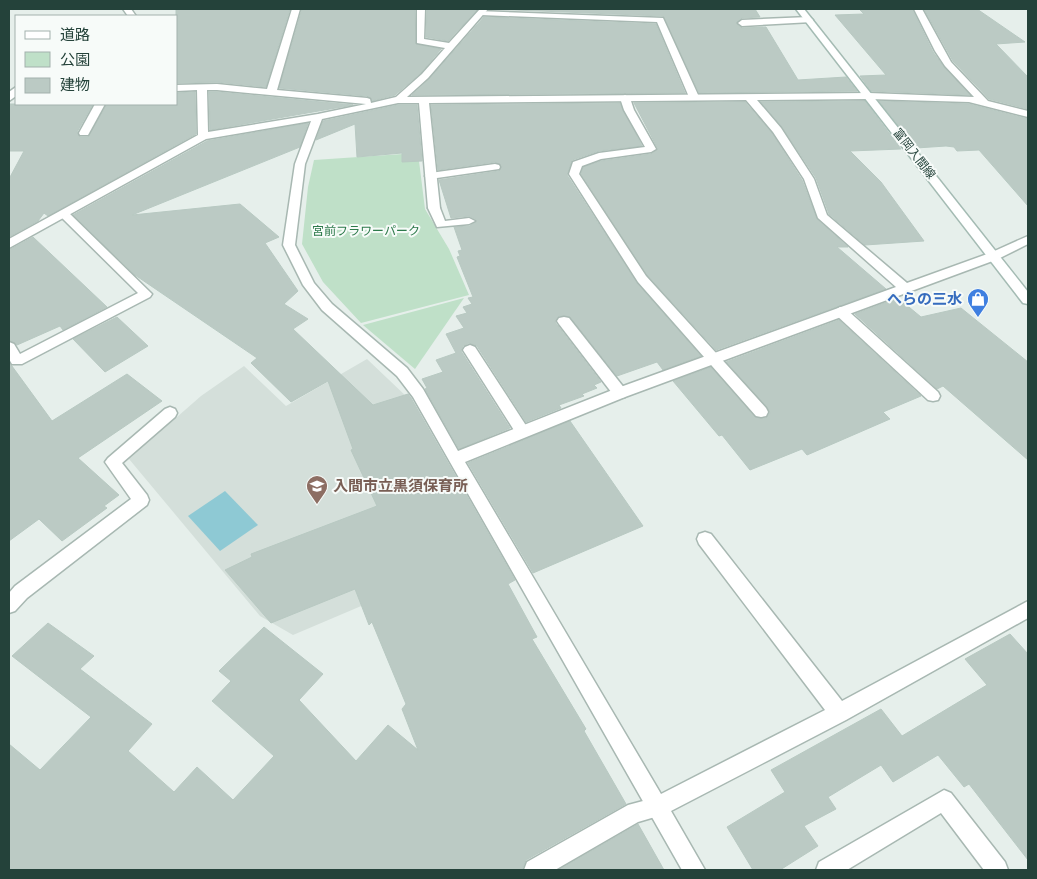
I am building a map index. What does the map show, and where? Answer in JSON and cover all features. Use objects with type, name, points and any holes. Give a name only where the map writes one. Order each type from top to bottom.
[{"type":"street","points":[[271,93],[296,9]]},
{"type":"street","points":[[421,9],[420,41],[452,46]]},
{"type":"street","name":"富岡入間線","points":[[800,9],[1028,300]]},
{"type":"street","points":[[918,9],[939,51],[948,64],[984,102]]},
{"type":"street","points":[[9,244],[203,136],[318,117],[398,100],[425,76],[483,11],[660,20],[694,97]]},
{"type":"street","points":[[742,24],[809,20]]},
{"type":"street","points":[[178,88],[202,88],[358,101],[869,96],[969,99],[1026,115]]},
{"type":"street","points":[[202,88],[203,136]]},
{"type":"street","points":[[749,97],[777,130],[799,162],[809,179],[822,216],[904,288]]},
{"type":"street","points":[[625,98],[628,110],[651,149],[599,156],[577,164],[574,174],[642,279],[761,412]]},
{"type":"street","points":[[424,100],[434,208],[441,225],[469,221]]},
{"type":"street","points":[[84,133],[99,105]]},
{"type":"street","points":[[318,117],[300,164],[289,245],[309,285],[327,307],[402,372],[418,393],[694,870]]},
{"type":"street","points":[[430,176],[495,167]]},
{"type":"street","points":[[9,347],[17,360],[146,294],[64,214]]},
{"type":"street","points":[[455,459],[620,393],[994,256],[1028,240]]},
{"type":"street","points":[[840,311],[933,396]]},
{"type":"street","points":[[564,322],[620,393]]},
{"type":"street","points":[[470,350],[522,431]]},
{"type":"street","points":[[9,604],[21,592],[141,500],[113,462],[170,413]]},
{"type":"street","points":[[705,540],[839,713]]},
{"type":"street","points":[[534,870],[636,812],[658,807],[839,713],[1028,609]]},
{"type":"street","points":[[827,870],[944,800],[997,870]]},
{"type":"shaded area","name":"入間市立黒須保育所","points":[[367,359],[408,398],[493,550],[293,635],[260,616],[129,459],[201,396],[244,366],[286,406]]},
{"type":"green space","name":"宮前フラワーパーク","points":[[418,153],[425,209],[449,249],[469,295],[361,323],[323,282],[302,244],[308,187],[314,160]]},
{"type":"green space","points":[[464,298],[415,369],[363,325]]},
{"type":"water","points":[[225,491],[258,525],[220,551],[188,516]]},
{"type":"building","points":[[176,9],[290,9],[266,87],[217,82],[178,83],[178,15],[176,15]]},
{"type":"building","points":[[302,9],[415,9],[416,44],[441,49],[421,73],[395,95],[372,101],[367,96],[279,88]]},
{"type":"building","points":[[427,9],[478,9],[448,41],[426,37]]},
{"type":"building","points":[[490,9],[755,9],[760,17],[742,18],[737,24],[742,28],[766,27],[798,80],[846,77],[857,91],[699,93],[663,16]]},
{"type":"building","points":[[859,9],[912,9],[933,52],[970,95],[871,91],[860,76],[886,75],[835,15],[864,14]]},
{"type":"building","points":[[924,9],[977,9],[1025,42],[996,44],[1028,77],[1028,109],[989,99],[953,61]]},
{"type":"building","points":[[484,17],[656,24],[685,93],[412,95],[429,79]]},
{"type":"building","points":[[195,92],[196,134],[48,216],[44,213],[38,221],[9,237],[9,179],[24,151],[9,151],[9,104],[92,105],[77,132],[80,137],[88,137],[106,105],[178,105],[178,93]]},
{"type":"building","points":[[209,92],[217,92],[353,105],[210,130]]},
{"type":"building","points":[[865,101],[901,149],[850,151],[881,182],[924,241],[865,245],[829,214],[816,178],[782,127],[761,102]]},
{"type":"building","points":[[879,101],[969,104],[1028,119],[1028,206],[979,150],[957,151],[954,147],[946,146],[916,148]]},
{"type":"building","points":[[745,102],[772,133],[802,180],[817,219],[848,247],[837,247],[886,289],[716,350],[647,275],[581,174],[583,167],[601,161],[651,154],[658,149],[634,103]]},
{"type":"building","points":[[620,103],[642,146],[599,151],[572,160],[567,175],[637,283],[701,356],[663,370],[657,362],[617,376],[570,317],[559,316],[555,322],[601,382],[594,385],[597,388],[582,394],[584,396],[559,405],[561,408],[526,422],[477,346],[469,343],[463,346],[461,351],[510,428],[459,449],[425,389],[427,388],[422,379],[443,372],[436,360],[456,353],[446,334],[464,328],[456,316],[467,313],[463,307],[472,304],[468,298],[473,297],[457,257],[460,256],[458,251],[462,250],[454,227],[470,226],[477,220],[469,216],[451,218],[439,180],[499,171],[502,166],[495,162],[438,170],[431,105]]},
{"type":"building","points":[[398,105],[417,105],[422,161],[402,162],[402,153],[357,157],[355,124],[316,140],[323,121]]},
{"type":"building","points":[[308,123],[300,147],[132,215],[240,204],[279,237],[265,243],[298,291],[284,304],[308,319],[293,329],[373,405],[408,394],[411,398],[515,580],[508,584],[537,637],[532,639],[586,729],[584,731],[626,804],[526,860],[522,870],[9,870],[9,744],[40,770],[91,717],[12,656],[48,623],[94,656],[80,669],[152,724],[128,751],[174,792],[197,767],[233,800],[274,756],[212,701],[231,681],[219,671],[264,627],[323,674],[299,700],[356,761],[388,725],[418,750],[402,709],[406,704],[372,622],[369,625],[355,589],[271,623],[225,570],[252,557],[251,554],[377,506],[351,450],[353,449],[328,381],[291,402],[251,363],[257,358],[135,275],[73,215],[207,141]]},
{"type":"building","points":[[33,237],[107,307],[63,330],[60,326],[17,345],[9,340],[9,250]]},
{"type":"building","points":[[898,298],[921,317],[961,308],[1028,362],[1028,460],[943,386],[937,389],[855,314]]},
{"type":"building","points":[[117,317],[148,346],[105,372],[73,339]]},
{"type":"building","points":[[839,320],[921,396],[883,412],[890,419],[807,455],[802,449],[750,470],[722,435],[719,436],[673,381],[711,367],[755,417],[766,418],[770,413],[767,407],[726,362]]},
{"type":"building","points":[[9,362],[52,421],[127,374],[162,401],[78,458],[119,495],[104,506],[107,508],[62,541],[39,519],[9,541]]},
{"type":"building","points":[[570,421],[643,526],[533,573],[468,463]]},
{"type":"building","points":[[1010,634],[1028,654],[1028,860],[969,784],[964,787],[938,755],[893,782],[881,765],[828,797],[836,809],[804,826],[818,846],[780,870],[753,870],[727,827],[785,792],[771,770],[881,709],[902,736],[987,685],[965,659]]},
{"type":"building","points":[[638,824],[664,870],[558,870]]},
{"type":"place","name":"へらの三水","points":[[978,318]]},
{"type":"place","name":"入間市立黒須保育所","points":[[317,505]]}]
